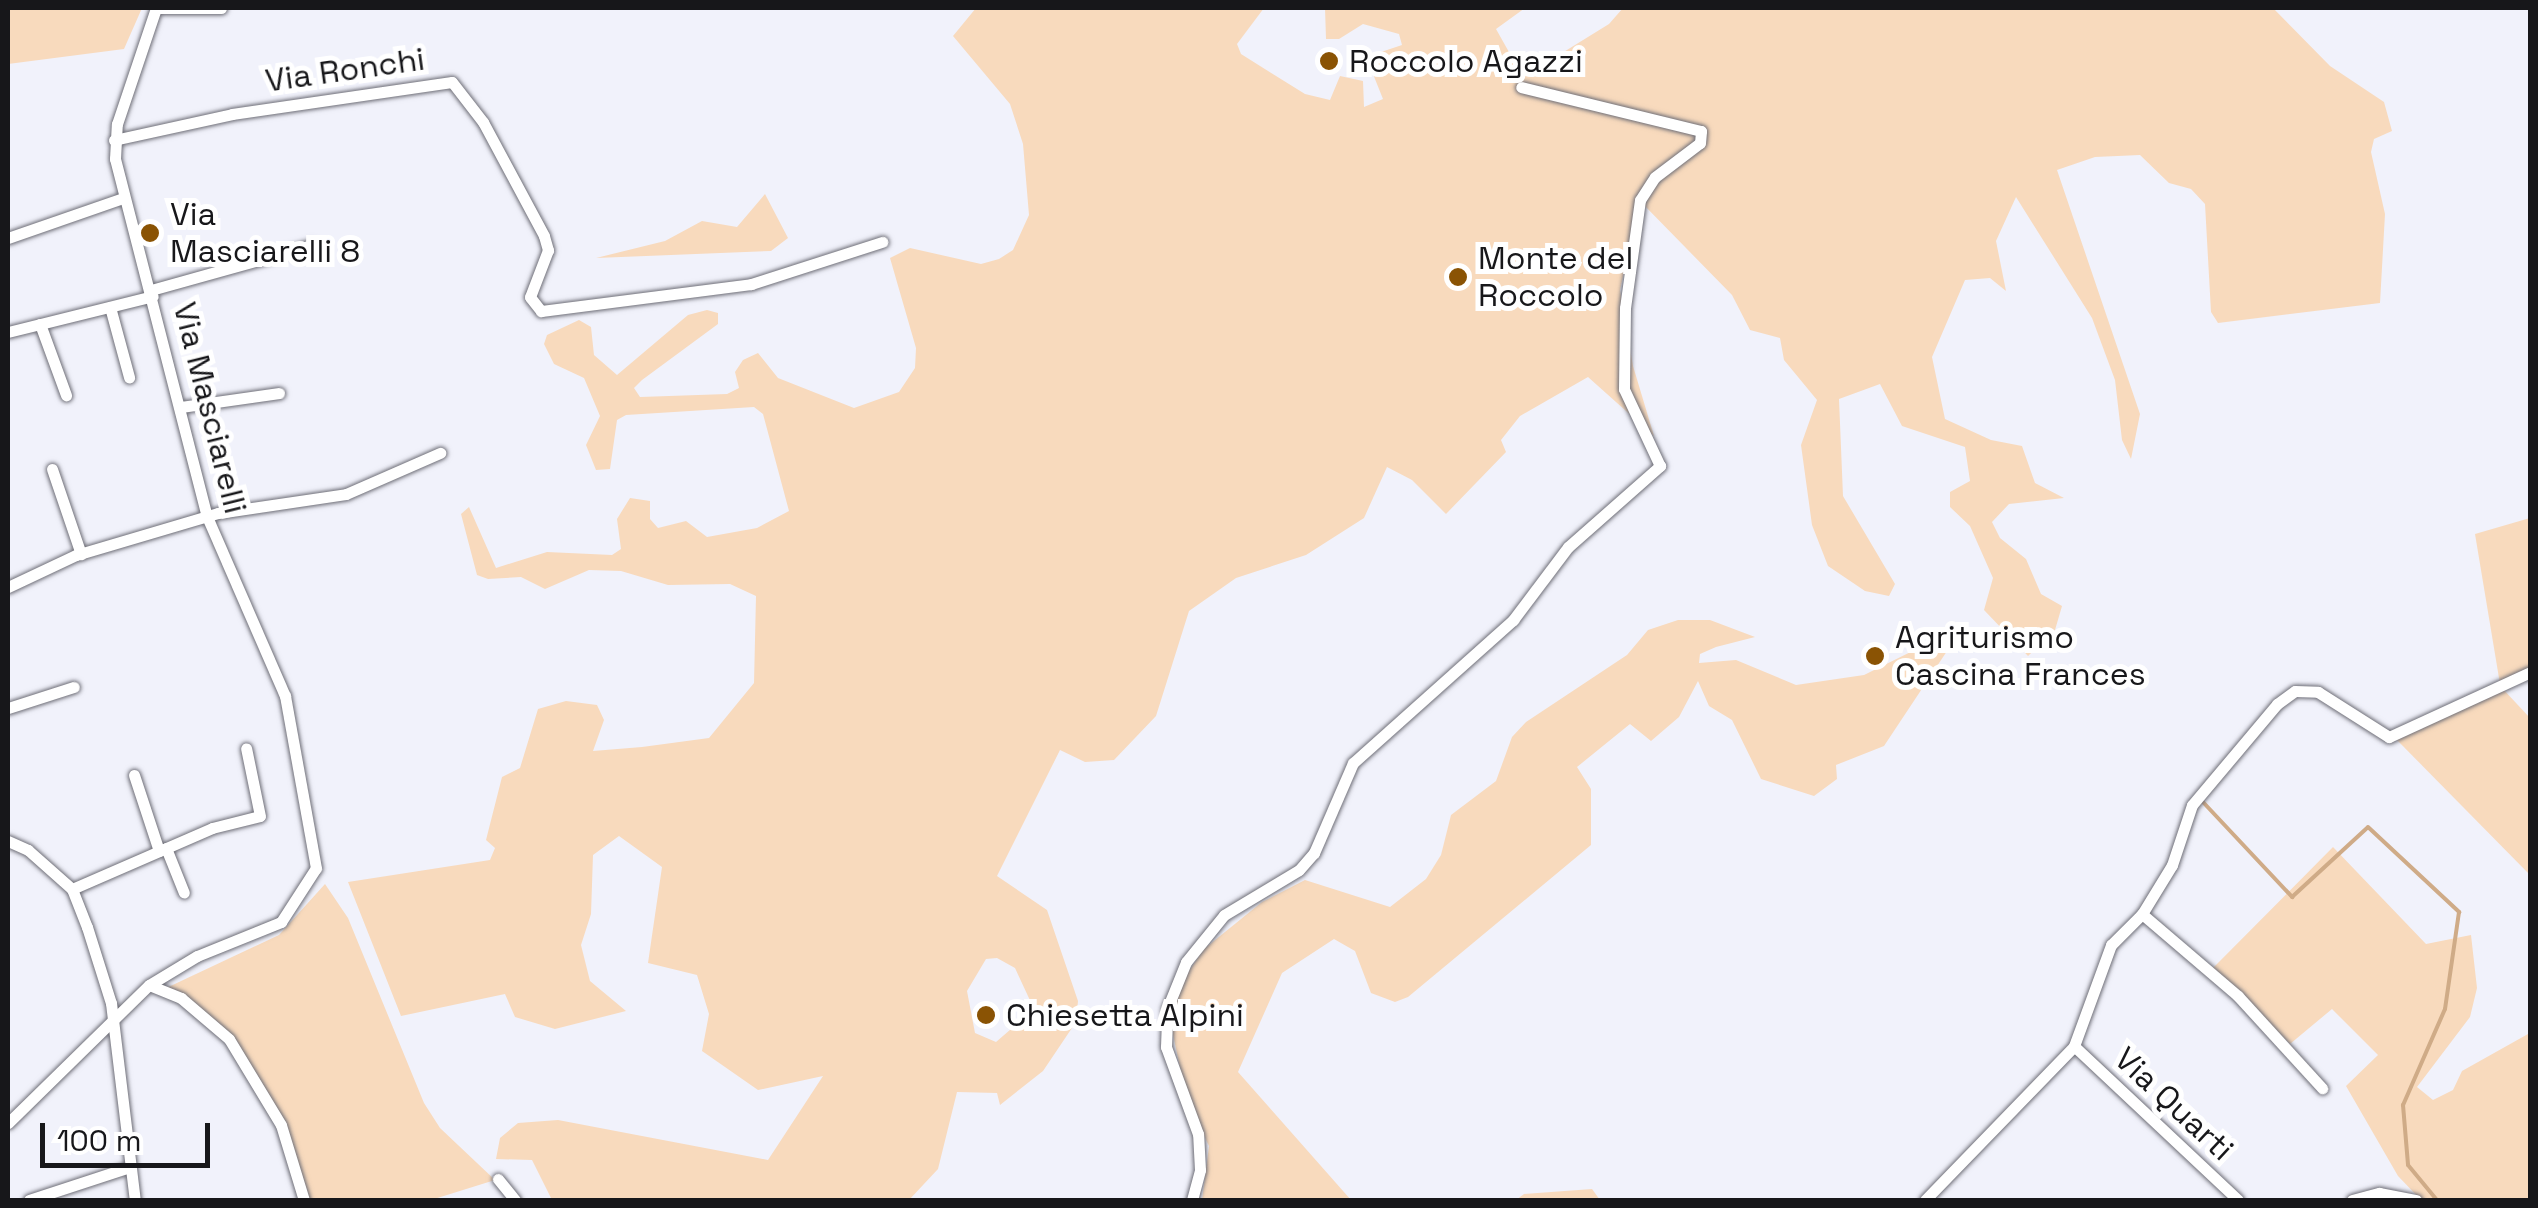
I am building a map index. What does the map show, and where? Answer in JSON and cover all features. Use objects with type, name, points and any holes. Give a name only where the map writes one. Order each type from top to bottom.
[{"type":"street","points":[[156,8],[221,8]]},
{"type":"street","name":"Via Masciarelli","points":[[8,1123],[149,985],[197,956],[281,922],[296,908],[316,868],[310,816],[285,696],[206,517],[152,293],[123,198],[114,140],[156,8]]},
{"type":"street","name":"Via Ronchi","points":[[114,140],[232,114],[452,82],[482,122],[544,236],[548,250],[530,297],[540,312],[751,284],[882,242]]},
{"type":"street","points":[[1192,1200],[1200,1170],[1198,1134],[1166,1047],[1167,1009],[1186,962],[1224,915],[1299,870],[1314,853],[1352,762],[1513,620],[1568,547],[1660,466],[1624,389],[1625,308],[1640,200],[1655,177],[1700,143],[1701,131],[1522,87]]},
{"type":"street","points":[[8,238],[123,198]]},
{"type":"street","points":[[8,332],[110,307],[312,245]]},
{"type":"street","points":[[110,307],[129,377]]},
{"type":"street","points":[[40,324],[66,395]]},
{"type":"street","points":[[181,408],[278,393]]},
{"type":"street","points":[[8,570],[10,585],[81,554],[206,517],[346,494],[440,453]]},
{"type":"street","points":[[52,469],[81,554]]},
{"type":"street","points":[[1926,1200],[2074,1046],[2111,945],[2142,914],[2172,865],[2192,805],[2242,742],[2295,692],[2318,692],[2389,737],[2530,672]]},
{"type":"street","points":[[8,708],[74,687]]},
{"type":"street","points":[[72,889],[163,850],[260,816],[246,748]]},
{"type":"street","points":[[134,775],[184,893]]},
{"type":"street","points":[[8,840],[28,850],[72,889],[112,1020],[128,1102],[130,1167],[136,1200]]},
{"type":"street","points":[[2142,914],[2238,996],[2322,1088]]},
{"type":"street","points":[[149,985],[181,998],[229,1038],[281,1124],[304,1200]]},
{"type":"street","name":"Via Quarti","points":[[2074,1046],[2238,1200]]},
{"type":"street","points":[[29,1200],[130,1167]]},
{"type":"street","points":[[498,1179],[515,1200]]},
{"type":"street","points":[[2352,1200],[2379,1193],[2416,1200]]},
{"type":"shaded area","points":[[8,8],[142,8],[124,49],[8,64]]},
{"type":"shaded area","points":[[976,8],[1264,8],[1237,44],[1241,54],[1305,94],[1330,100],[1340,76],[1363,81],[1364,107],[1383,99],[1369,64],[1375,54],[1402,45],[1399,34],[1363,24],[1339,39],[1326,39],[1325,8],[1525,8],[1496,29],[1523,77],[1609,24],[1623,8],[2273,8],[2330,66],[2384,102],[2392,131],[2374,139],[2371,152],[2385,214],[2380,303],[2218,323],[2211,312],[2205,204],[2191,189],[2169,183],[2140,155],[2095,157],[2057,170],[2140,414],[2131,459],[2122,440],[2115,380],[2092,318],[2016,197],[1996,241],[2006,291],[1990,278],[1965,280],[1932,357],[1945,419],[1991,440],[2022,446],[2035,483],[2064,498],[2009,504],[1992,522],[2000,538],[2026,559],[2041,594],[2062,606],[2055,630],[2028,656],[1984,610],[1993,578],[1970,526],[1950,507],[1950,492],[1970,481],[1965,447],[1902,426],[1880,384],[1839,399],[1843,496],[1895,584],[1889,596],[1865,591],[1828,566],[1812,525],[1801,445],[1817,400],[1784,360],[1780,338],[1750,330],[1732,295],[1640,201],[1620,290],[1633,366],[1654,436],[1588,377],[1520,416],[1501,440],[1506,452],[1446,514],[1412,480],[1387,467],[1364,518],[1306,555],[1236,578],[1189,611],[1156,716],[1114,760],[1085,762],[1060,750],[997,876],[1047,910],[1078,1001],[1076,1022],[1043,1071],[1000,1105],[997,1093],[957,1092],[938,1169],[909,1200],[552,1200],[532,1160],[496,1159],[500,1138],[518,1123],[558,1120],[768,1160],[823,1076],[758,1090],[702,1051],[709,1014],[697,975],[648,963],[662,867],[619,836],[593,855],[591,914],[581,945],[590,981],[626,1011],[555,1029],[515,1017],[505,994],[401,1016],[348,882],[490,860],[495,848],[486,840],[502,777],[520,768],[538,709],[566,701],[597,705],[604,720],[593,751],[642,747],[709,738],[754,683],[756,596],[730,584],[668,585],[621,571],[589,570],[545,589],[521,577],[488,579],[477,575],[461,514],[469,507],[496,568],[547,552],[612,555],[621,549],[617,519],[630,498],[650,501],[650,519],[658,528],[686,521],[707,537],[757,528],[789,511],[763,414],[754,407],[626,415],[617,420],[610,469],[596,470],[586,445],[600,416],[584,378],[554,364],[544,344],[547,335],[579,320],[591,327],[594,355],[617,375],[688,315],[707,310],[718,313],[718,324],[642,380],[634,388],[640,397],[727,394],[739,388],[735,372],[743,360],[758,353],[778,378],[854,408],[899,392],[915,368],[916,348],[890,258],[910,248],[981,264],[999,259],[1013,250],[1029,215],[1023,144],[1010,104],[953,36]],"holes":[[[997,958],[1015,968],[1034,1009],[996,1042],[975,1033],[967,991],[986,959]]]},
{"type":"shaded area","points":[[765,194],[788,238],[771,251],[596,258],[665,241],[702,221],[737,227]]},
{"type":"shaded area","points":[[2530,518],[2530,672],[2500,684],[2475,534]]},
{"type":"shaded area","points":[[1678,620],[1710,620],[1755,637],[1700,654],[1699,663],[1736,660],[1796,685],[1864,675],[1947,634],[1955,639],[1884,746],[1836,765],[1837,779],[1814,796],[1761,779],[1732,720],[1709,706],[1698,681],[1679,717],[1651,741],[1630,724],[1577,767],[1591,789],[1591,845],[1408,997],[1395,1002],[1371,993],[1355,951],[1334,939],[1282,973],[1238,1072],[1351,1200],[1202,1200],[1209,1146],[1187,1101],[1171,1025],[1175,991],[1204,949],[1262,902],[1305,880],[1390,907],[1426,879],[1441,855],[1451,815],[1496,781],[1512,737],[1526,722],[1627,655],[1648,630]]},
{"type":"shaded area","points":[[2503,689],[2530,718],[2530,875],[2395,738]]},
{"type":"shaded area","points":[[2333,847],[2426,944],[2471,935],[2477,988],[2470,1017],[2417,1087],[2433,1100],[2453,1090],[2462,1071],[2528,1034],[2530,1200],[2421,1200],[2398,1176],[2346,1086],[2378,1055],[2332,1009],[2290,1044],[2213,968]]},
{"type":"shaded area","points":[[325,884],[348,918],[424,1103],[440,1128],[495,1180],[431,1200],[310,1200],[285,1124],[234,1041],[162,990],[279,935]]},
{"type":"shaded area","points":[[1592,1189],[1600,1200],[1516,1200],[1524,1194]]},
{"type":"waterway","points":[[2202,801],[2292,897],[2368,827],[2459,912],[2445,1009],[2403,1105],[2408,1165],[2437,1200]]},
{"type":"place","name":"Roccolo Agazzi","points":[[1329,61]]},
{"type":"place","name":"Via Masciarelli 8","points":[[150,233]]},
{"type":"place","name":"Monte del Roccolo","points":[[1458,277]]},
{"type":"place","name":"Agriturismo Cascina Frances","points":[[1875,656]]},
{"type":"place","name":"Chiesetta Alpini","points":[[986,1015]]}]
